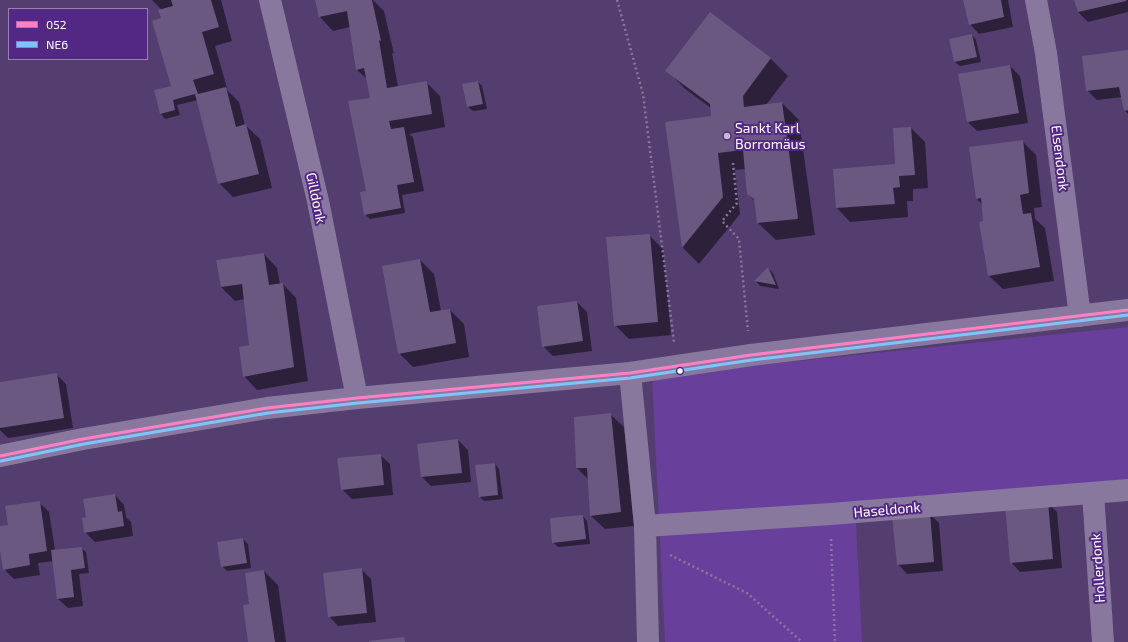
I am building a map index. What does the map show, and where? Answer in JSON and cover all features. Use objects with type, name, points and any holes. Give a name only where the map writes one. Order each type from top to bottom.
[{"type":"street","name":"Gilldonk","points":[[270,0],[318,201],[357,398]]},
{"type":"street","name":"Elsendonk","points":[[1036,0],[1046,53],[1080,316]]},
{"type":"street","points":[[0,456],[83,439],[267,408],[357,398],[630,373],[751,355],[1128,310]]},
{"type":"street","points":[[630,373],[645,534],[648,642]]},
{"type":"street","name":"Haseldonk","points":[[645,534],[831,514],[1128,490]]},
{"type":"street","name":"Hollerdonk","points":[[1093,493],[1103,642]]},
{"type":"path","points":[[617,0],[643,94],[677,366]]},
{"type":"path","points":[[733,163],[737,203],[722,221],[739,239],[751,355]]},
{"type":"path","points":[[831,514],[835,642]]},
{"type":"path","points":[[645,534],[747,593],[802,642]]},
{"type":"shaded area","points":[[1128,327],[1128,480],[855,504],[862,642],[665,642],[652,376]]},
{"type":"building","points":[[171,0],[211,0],[219,27],[202,32],[214,74],[193,80],[198,94],[226,87],[236,127],[246,124],[259,174],[218,184],[195,94],[173,100],[175,110],[160,114],[154,90],[171,86],[152,21],[161,18],[158,10],[173,6]]},
{"type":"building","points":[[315,0],[372,0],[381,41],[379,40],[387,88],[427,81],[432,114],[389,121],[391,129],[385,130],[404,127],[414,182],[397,185],[401,208],[364,215],[360,192],[366,191],[348,101],[370,98],[364,68],[356,70],[347,11],[319,17]]},
{"type":"building","points":[[963,0],[1001,0],[1004,17],[969,25]]},
{"type":"building","points":[[1074,0],[1126,0],[1126,1],[1078,12]]},
{"type":"building","name":"Sankt Karl Borromäus","points":[[710,12],[771,58],[743,96],[744,107],[782,102],[798,218],[757,223],[754,199],[747,194],[743,150],[718,153],[723,197],[682,248],[665,122],[711,116],[710,104],[665,71]]},
{"type":"building","points":[[972,34],[977,57],[954,62],[949,39]]},
{"type":"building","points":[[1128,50],[1128,110],[1124,111],[1119,87],[1086,91],[1082,56]]},
{"type":"building","points":[[1010,65],[1019,113],[967,122],[958,74]]},
{"type":"building","points":[[478,81],[483,104],[467,107],[462,84]]},
{"type":"building","points":[[911,127],[915,175],[899,176],[900,187],[893,188],[895,204],[836,208],[833,169],[895,164],[893,128]]},
{"type":"building","points":[[1023,140],[1029,193],[1020,195],[1023,214],[1031,213],[1040,267],[988,276],[979,222],[983,221],[981,198],[976,199],[969,147]]},
{"type":"building","points":[[650,234],[658,322],[614,326],[606,237]]},
{"type":"building","points":[[264,253],[269,285],[283,283],[294,367],[243,377],[239,347],[249,345],[242,284],[221,287],[216,260]]},
{"type":"building","points":[[420,259],[430,312],[450,309],[456,343],[398,354],[382,266]]},
{"type":"building","points":[[768,267],[776,285],[754,281]]},
{"type":"building","points":[[577,301],[583,341],[542,347],[537,306]]},
{"type":"building","points":[[57,373],[64,418],[0,428],[0,382]]},
{"type":"building","points":[[611,413],[621,512],[590,516],[587,468],[576,468],[574,417]]},
{"type":"building","points":[[458,439],[462,473],[421,477],[417,444]]},
{"type":"building","points":[[381,454],[384,485],[341,490],[337,458]]},
{"type":"building","points":[[495,463],[498,495],[479,497],[475,465]]},
{"type":"building","points":[[115,494],[118,512],[122,511],[124,526],[84,533],[82,518],[86,517],[83,499]]},
{"type":"building","points":[[40,501],[47,551],[29,554],[30,565],[3,570],[0,551],[0,526],[8,525],[5,506]]},
{"type":"building","points":[[1048,502],[1053,559],[1010,563],[1005,505]]},
{"type":"building","points":[[930,513],[934,562],[897,565],[892,516]]},
{"type":"building","points":[[583,515],[586,539],[552,543],[550,518]]},
{"type":"building","points":[[243,538],[247,563],[221,567],[217,542]]},
{"type":"building","points":[[82,547],[85,568],[71,570],[74,597],[57,599],[51,550]]},
{"type":"building","points":[[362,568],[367,613],[328,617],[323,573]]},
{"type":"building","points":[[264,570],[275,642],[248,642],[243,605],[249,604],[245,573]]},
{"type":"building","points":[[404,637],[405,642],[369,642],[369,641]]},
{"type":"transit line","name":"052","points":[[0,456],[83,439],[267,408],[357,398],[630,373],[751,355],[1128,310]]},
{"type":"transit line","name":"NE6","points":[[1,461],[84,444],[268,413],[358,403],[630,378],[752,360],[1128,315]]},
{"type":"place","name":"Sankt Karl Borromäus","points":[[727,136]]}]
